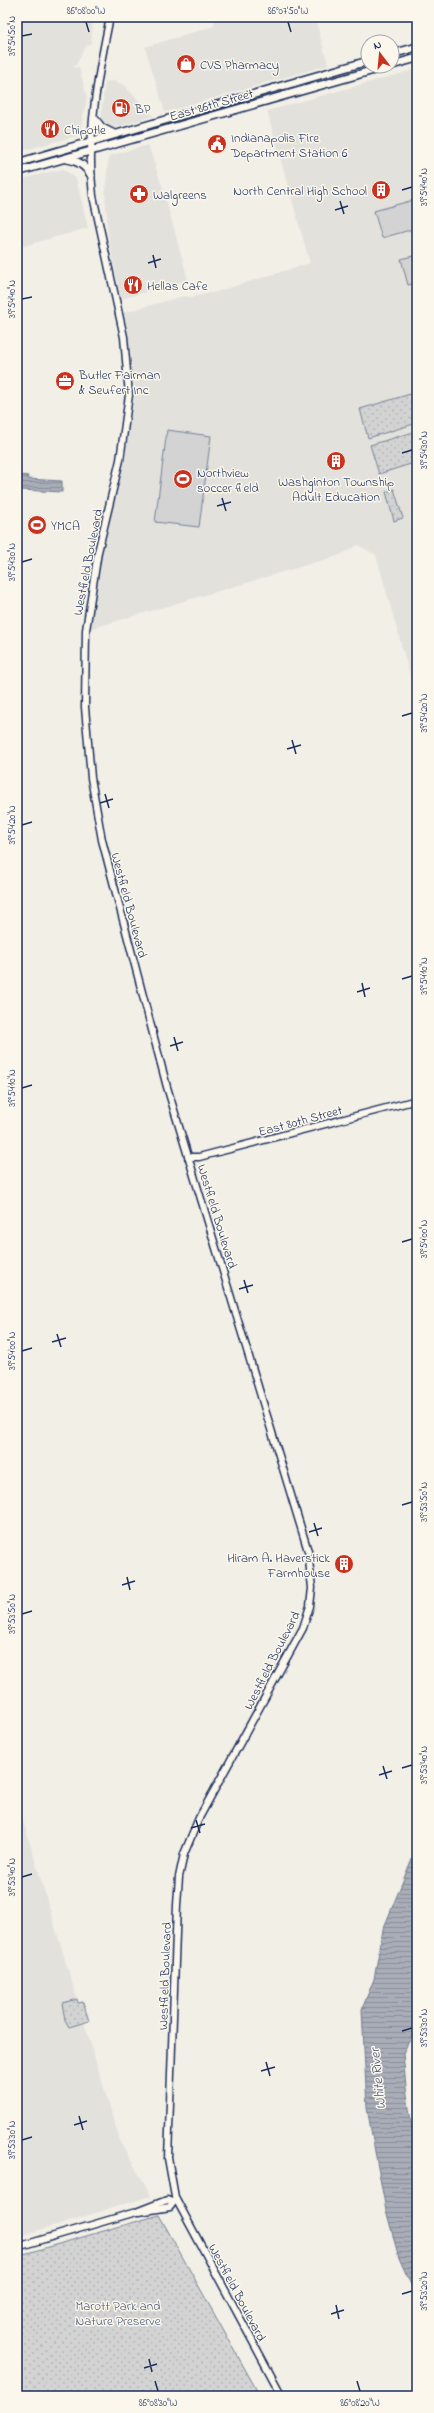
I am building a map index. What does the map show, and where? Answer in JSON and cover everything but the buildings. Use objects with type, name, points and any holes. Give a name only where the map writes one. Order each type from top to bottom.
[{"type":"main road","points":[[400,52],[417,47]]},
{"type":"main road","points":[[400,63],[417,58]]},
{"type":"main road","name":"East 86th Street","points":[[17,163],[360,63]]},
{"type":"main road","name":"East 86th Street","points":[[17,172],[360,74]]},
{"type":"main road","points":[[94,118],[102,128],[114,134]]},
{"type":"main road","points":[[65,158],[78,161],[86,167],[91,174]]},
{"type":"street","name":"Westfield Boulevard","points":[[110,17],[94,118],[91,150],[91,174],[93,196],[124,337],[129,394],[125,435],[98,552],[89,604],[84,672],[88,753],[103,847],[188,1157],[308,1551],[312,1586],[310,1606],[303,1628],[198,1818],[188,1840],[181,1865],[177,1905],[168,2142],[169,2170],[174,2200],[282,2396]]},
{"type":"street","name":"East 80th Street","points":[[188,1157],[199,1157],[265,1141],[417,1100]]},
{"type":"street","points":[[17,2247],[136,2212],[167,2200],[174,2200]]},
{"type":"shaded area","points":[[17,17],[93,17],[91,43],[86,46],[74,68],[79,67],[87,98],[80,130],[76,136],[18,152]]},
{"type":"shaded area","points":[[214,17],[315,17],[328,65],[165,112],[145,47],[214,26]]},
{"type":"shaded area","points":[[417,69],[417,700],[376,555],[358,545],[340,555],[90,629],[99,565],[122,469],[135,393],[131,352],[122,313],[184,296],[191,297],[216,292],[310,263],[267,111]]},
{"type":"shaded area","points":[[113,81],[124,85],[153,116],[114,128],[105,127],[101,119],[105,82]]},
{"type":"shaded area","points":[[148,145],[163,189],[188,280],[121,299],[108,234],[105,192],[109,156]]},
{"type":"shaded area","points":[[63,169],[76,178],[88,228],[20,247],[20,253],[17,254],[17,180]]},
{"type":"shaded area","points":[[17,1801],[120,2141],[151,2196],[17,2237]]},
{"type":"green space","points":[[417,199],[417,228],[382,238],[374,211]]},
{"type":"green space","points":[[417,255],[417,283],[408,285],[401,259]]},
{"type":"green space","points":[[417,392],[417,423],[368,438],[360,409]]},
{"type":"green space","name":"Northview soccer field","points":[[167,430],[211,436],[199,527],[155,522]]},
{"type":"green space","points":[[417,431],[417,462],[379,474],[370,445]]},
{"type":"green space","points":[[394,489],[403,518],[394,521],[386,492]]},
{"type":"green space","points":[[77,1999],[78,2003],[83,2002],[89,2021],[69,2027],[65,2020],[62,2003]]},
{"type":"green space","name":"Marott Park and Nature Preserve","points":[[159,2215],[260,2396],[17,2396],[17,2256]]},
{"type":"water","points":[[21,475],[28,476],[28,479],[62,481],[62,492],[20,490]]},
{"type":"water","name":"White River","points":[[417,1846],[417,2026],[403,2053],[406,2088],[417,2161],[417,2298],[399,2258],[386,2210],[367,2108],[362,2009],[374,1979],[383,1930]]},
{"type":"place","name":"CVS Pharmacy","points":[[186,64]]},
{"type":"place","name":"BP","points":[[121,108]]},
{"type":"place","name":"Chipotle","points":[[50,129]]},
{"type":"place","name":"Indianapolis Fire Department Station 6","points":[[217,144]]},
{"type":"place","name":"North Central High School","points":[[381,190]]},
{"type":"place","name":"Walgreens","points":[[139,194]]},
{"type":"place","name":"Hellas Cafe","points":[[133,285]]},
{"type":"place","name":"Butler Fairman & Seufert Inc","points":[[65,381]]},
{"type":"place","name":"Washginton Township Adult Education","points":[[336,461]]},
{"type":"place","name":"Northview soccer field","points":[[183,479]]},
{"type":"place","name":"YMCA","points":[[37,525]]},
{"type":"place","name":"Hiram A. Haverstick Farmhouse","points":[[344,1564]]}]
